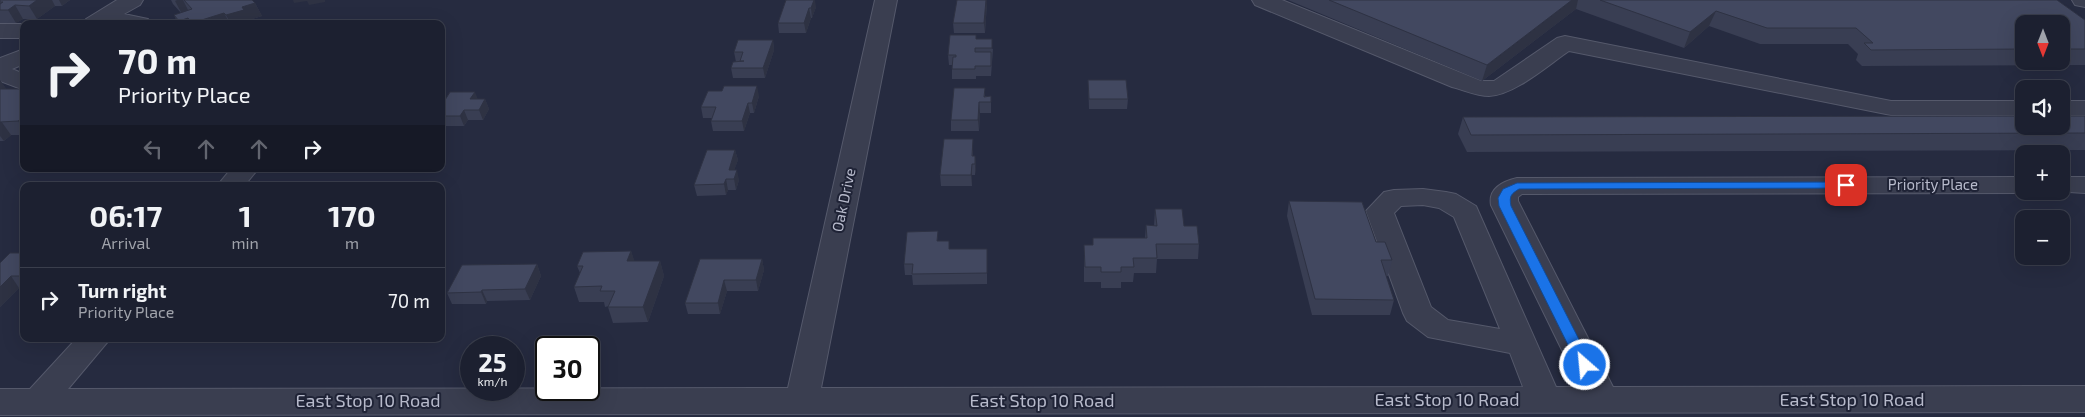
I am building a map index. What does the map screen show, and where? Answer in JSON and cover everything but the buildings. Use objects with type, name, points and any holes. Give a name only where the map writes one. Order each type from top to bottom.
[{"type":"street","points":[[100,20],[132,0]]},
{"type":"street","name":"Oak Drive","points":[[802,401],[886,0]]},
{"type":"street","points":[[1263,0],[1460,82],[1484,89],[1494,89],[1502,86],[1565,43],[1891,108],[2015,108]]},
{"type":"street","points":[[0,31],[20,31]]},
{"type":"street","points":[[0,66],[20,58]]},
{"type":"street","points":[[0,73],[20,81]]},
{"type":"street","points":[[2070,108],[2085,108]]},
{"type":"street","points":[[234,182],[242,172]]},
{"type":"street","name":"Priority Place","points":[[1603,400],[1505,206],[1503,198],[1507,191],[1512,188],[1517,186],[2015,185]]},
{"type":"street","points":[[2070,185],[2085,185]]},
{"type":"street","points":[[1520,344],[1440,329],[1418,313],[1380,211],[1394,198],[1423,197],[1446,200],[1466,212],[1545,400]]},
{"type":"street","points":[[38,402],[91,342]]},
{"type":"street","name":"East Stop 10 Road","points":[[0,402],[588,409],[802,401],[1603,400],[2081,404]]},
{"type":"route","points":[[1585,365],[1505,206],[1503,198],[1507,191],[1517,186],[1846,185]]}]
